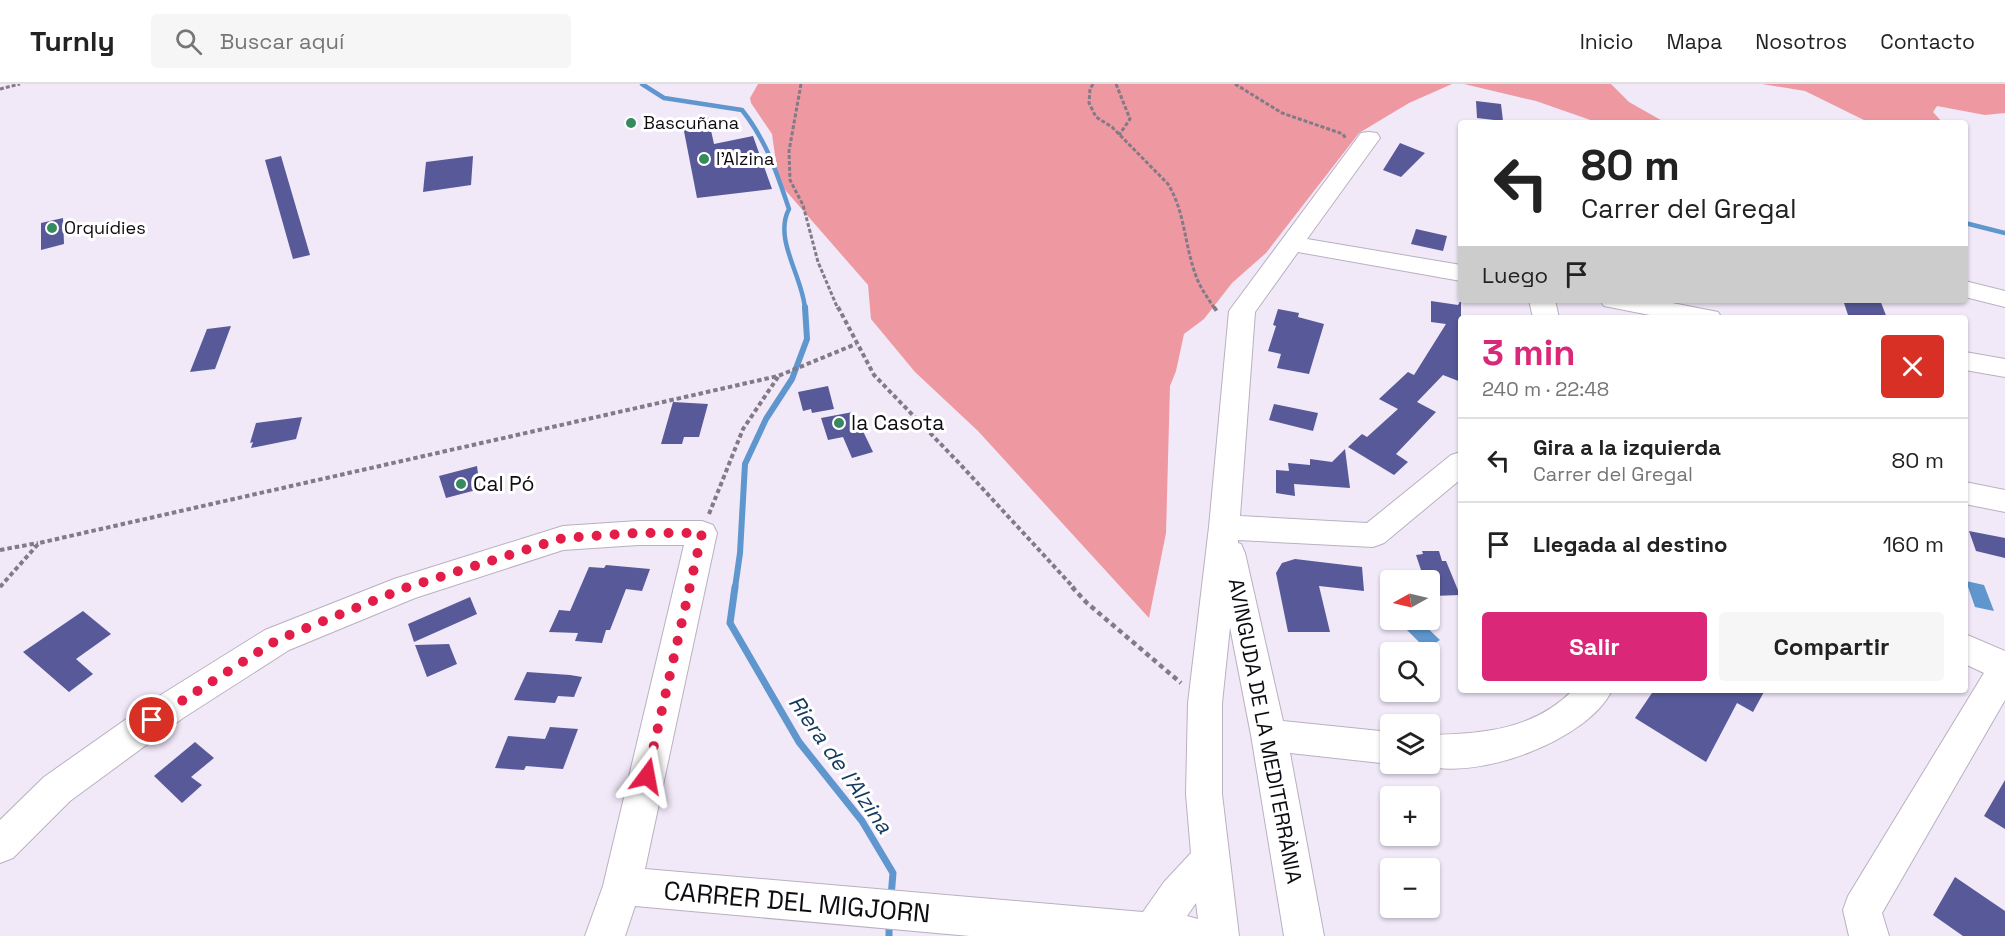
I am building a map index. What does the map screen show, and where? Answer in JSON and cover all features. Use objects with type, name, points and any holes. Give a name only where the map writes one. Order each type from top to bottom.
[{"type":"street","name":"AVINGUDA DE LA MEDITERRÀNIA","points":[[1219,936],[1204,794],[1205,703],[1224,527],[1242,310],[1293,244],[1362,147]]},
{"type":"street","points":[[1293,244],[1458,272]]},
{"type":"street","points":[[1968,290],[2005,299]]},
{"type":"street","points":[[1629,303],[1693,315]]},
{"type":"street","points":[[1968,362],[2005,368]]},
{"type":"street","points":[[1224,527],[1373,535],[1458,464]]},
{"type":"street","points":[[1968,493],[2005,501]]},
{"type":"street","name":"AVINGUDA DE LA MEDITERRÀNIA","points":[[1224,527],[1269,735],[1304,936]]},
{"type":"street","points":[[0,845],[57,789],[171,707],[277,640],[405,588],[563,538],[638,533],[702,533],[622,886],[605,936]]},
{"type":"street","points":[[1869,936],[1862,910],[2005,668],[1968,650]]},
{"type":"street","points":[[1440,751],[1462,752],[1508,744],[1573,712],[1592,693]]},
{"type":"street","points":[[1269,735],[1380,747]]},
{"type":"street","points":[[1152,933],[1178,895],[1211,859]]},
{"type":"street","name":"CARRER DEL MIGJORN","points":[[622,886],[1191,936]]},
{"type":"path","points":[[0,89],[20,84]]},
{"type":"path","points":[[801,84],[789,151],[790,180],[803,205],[818,262],[856,344],[874,375],[959,462],[1087,603],[1205,703]]},
{"type":"path","points":[[1093,84],[1090,89],[1089,103],[1096,117],[1112,127],[1175,194],[1182,207],[1192,265],[1202,290],[1240,344]]},
{"type":"path","points":[[1116,84],[1119,97],[1130,119],[1119,135]]},
{"type":"path","points":[[1235,84],[1282,113],[1343,134],[1362,147]]},
{"type":"path","points":[[0,550],[778,376],[856,344]]},
{"type":"path","points":[[702,533],[743,429],[778,376]]},
{"type":"path","points":[[0,587],[39,543]]},
{"type":"shaded area","points":[[758,84],[1452,84],[1409,103],[1359,133],[1266,253],[1232,283],[1204,319],[1184,334],[1176,371],[1170,386],[1166,533],[1149,618],[978,431],[915,372],[871,319],[868,285],[779,183],[772,134],[751,103],[750,98]]},
{"type":"shaded area","points":[[1464,84],[1611,84],[1629,102],[1661,120],[1590,120],[1536,101]]},
{"type":"shaded area","points":[[1762,84],[2005,84],[2005,113],[1985,115],[1937,106],[1933,112],[1940,120],[1864,120],[1805,91]]},
{"type":"water","points":[[1968,581],[1984,585],[1994,611],[1975,607]]},
{"type":"water","points":[[1407,630],[1430,630],[1440,640],[1437,642],[1419,642]]},
{"type":"building","points":[[1476,101],[1501,104],[1503,120],[1477,118]]},
{"type":"building","points":[[708,117],[714,144],[753,136],[772,189],[697,198],[682,121]]},
{"type":"building","points":[[1400,143],[1425,153],[1401,177],[1383,170]]},
{"type":"building","points":[[281,156],[310,255],[293,259],[265,160]]},
{"type":"building","points":[[473,156],[471,185],[423,192],[426,162]]},
{"type":"building","name":"Orquídies","points":[[63,218],[64,244],[41,250],[41,223]]},
{"type":"building","points":[[1416,229],[1447,236],[1443,251],[1411,244]]},
{"type":"building","points":[[1431,301],[1458,305],[1461,303],[1461,315],[1458,315],[1458,381],[1443,375],[1417,402],[1436,412],[1396,454],[1408,462],[1394,475],[1348,447],[1362,434],[1367,437],[1398,409],[1379,399],[1408,372],[1414,375],[1446,324],[1431,322]]},
{"type":"building","points":[[1844,303],[1881,303],[1886,315],[1848,315]]},
{"type":"building","points":[[1278,309],[1299,313],[1298,317],[1324,324],[1309,374],[1277,368],[1281,354],[1268,351],[1276,326],[1273,325]]},
{"type":"building","points":[[231,326],[215,369],[190,372],[207,329]]},
{"type":"building","points":[[828,386],[834,409],[812,413],[811,409],[803,411],[798,392]]},
{"type":"building","points":[[673,402],[708,404],[699,437],[684,437],[682,444],[661,444]]},
{"type":"building","points":[[1274,404],[1318,413],[1313,431],[1269,420]]},
{"type":"building","points":[[853,412],[855,428],[861,427],[873,452],[852,458],[843,437],[828,440],[821,418]]},
{"type":"building","points":[[302,417],[296,439],[251,448],[253,442],[250,443],[256,423]]},
{"type":"building","points":[[1345,449],[1350,488],[1294,484],[1295,496],[1276,493],[1276,470],[1289,471],[1288,463],[1310,465],[1310,459],[1332,462]]},
{"type":"building","name":"Cal Pó","points":[[477,466],[480,489],[446,498],[439,476]]},
{"type":"building","points":[[1969,531],[2005,538],[2005,558],[1976,551]]},
{"type":"building","points":[[1422,551],[1439,551],[1442,561],[1446,561],[1458,595],[1440,596],[1440,570],[1421,570],[1416,555],[1423,554]]},
{"type":"building","points":[[1295,559],[1362,567],[1364,591],[1319,586],[1330,632],[1288,632],[1276,573],[1282,563]]},
{"type":"building","points":[[606,565],[650,569],[642,591],[626,589],[610,630],[606,630],[602,643],[575,641],[578,633],[549,632],[559,610],[570,611],[589,567],[604,568]]},
{"type":"building","points":[[470,597],[477,614],[414,642],[408,624]]},
{"type":"building","points":[[83,611],[111,634],[76,659],[93,674],[69,692],[23,652]]},
{"type":"building","points":[[449,644],[457,664],[427,677],[415,645]]},
{"type":"building","points":[[527,672],[582,677],[574,697],[558,696],[555,703],[514,700]]},
{"type":"building","points":[[1652,693],[1763,693],[1753,712],[1737,703],[1706,762],[1635,718]]},
{"type":"building","points":[[550,727],[578,729],[563,769],[526,766],[524,770],[495,768],[508,736],[545,739]]},
{"type":"building","points":[[195,742],[214,758],[191,777],[202,785],[182,803],[154,776]]},
{"type":"building","points":[[2005,780],[2005,829],[1984,816]]},
{"type":"building","points":[[1955,877],[2005,911],[2005,936],[1963,936],[1933,915]]},
{"type":"waterway","name":"Riera de l'Alzina","points":[[642,84],[664,98],[742,110],[750,121],[770,157],[789,209],[784,233],[805,309]]},
{"type":"waterway","points":[[1968,224],[2005,233]]},
{"type":"waterway","name":"Riera de l'Alzina","points":[[735,588],[740,553],[745,464],[766,419],[792,379],[807,339],[805,307]]},
{"type":"waterway","name":"Riera de l'Alzina","points":[[735,587],[730,623],[799,742],[862,821],[893,873],[891,897]]},
{"type":"waterway","name":"Riera de l'Alzina","points":[[889,923],[889,936]]},
{"type":"place","name":"Bascuñana","points":[[631,123]]},
{"type":"place","name":"l'Alzina","points":[[704,159]]},
{"type":"place","name":"Orquídies","points":[[52,228]]},
{"type":"place","name":"la Casota","points":[[839,423]]},
{"type":"place","name":"Cal Pó","points":[[461,484]]},
{"type":"route","points":[[152,720],[277,640],[405,588],[563,538],[638,533],[702,533],[647,776]]}]
